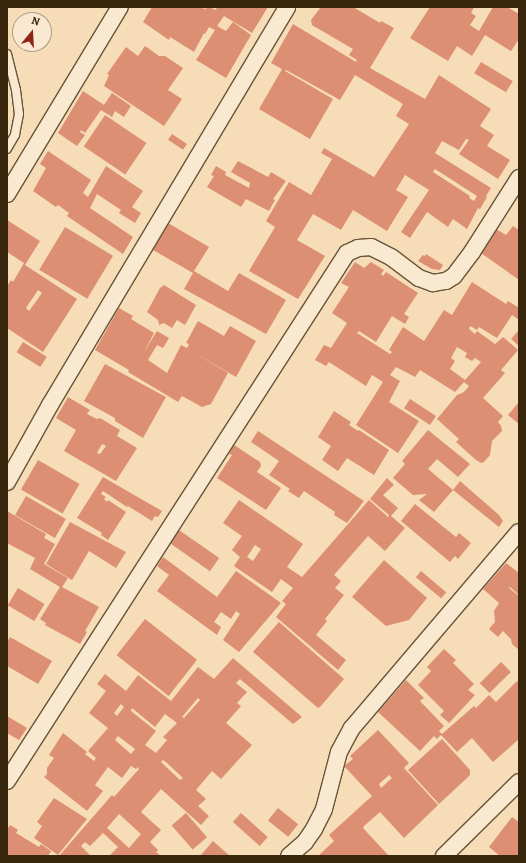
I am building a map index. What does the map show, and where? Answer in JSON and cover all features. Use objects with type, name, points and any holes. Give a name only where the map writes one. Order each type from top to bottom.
[{"type":"street","points":[[7,194],[120,7]]},
{"type":"street","points":[[7,482],[50,405],[287,7]]},
{"type":"street","points":[[7,781],[347,253],[358,248],[371,247],[391,257],[419,278],[433,283],[446,281],[454,276],[472,252],[519,178]]},
{"type":"street","points":[[289,856],[305,842],[321,816],[339,752],[352,728],[519,532]]},
{"type":"street","points":[[444,856],[519,782]]},
{"type":"lane","points":[[7,54],[16,90],[19,114],[15,134],[7,149]]},
{"type":"building","points":[[152,7],[202,7],[204,9],[210,7],[215,10],[217,8],[215,7],[268,7],[252,33],[224,16],[217,26],[226,31],[233,22],[251,35],[226,78],[196,60],[215,30],[209,27],[205,34],[204,33],[194,52],[170,37],[169,40],[143,22]]},
{"type":"building","points":[[321,7],[353,7],[380,23],[381,21],[394,28],[370,68],[425,99],[439,75],[491,109],[480,126],[494,135],[487,146],[510,160],[498,179],[459,154],[469,140],[466,139],[459,150],[442,141],[435,153],[491,188],[467,229],[453,219],[448,227],[427,212],[410,238],[401,232],[429,190],[405,175],[396,190],[408,197],[387,231],[353,210],[341,230],[313,214],[297,240],[325,256],[298,299],[249,271],[275,227],[266,221],[289,182],[311,195],[332,159],[321,153],[324,148],[374,177],[409,124],[396,116],[403,104],[355,75],[340,100],[286,70],[285,71],[333,99],[310,139],[259,109],[282,69],[271,63],[293,24],[356,62],[357,60],[349,55],[353,49],[312,25],[311,20]],"holes":[[[435,169],[477,196],[474,201],[469,198],[470,196],[433,172]]]},
{"type":"building","points":[[430,7],[474,7],[471,13],[476,16],[470,25],[479,31],[493,7],[507,7],[519,14],[519,39],[511,51],[485,35],[472,56],[457,46],[448,61],[410,38]]},
{"type":"building","points":[[145,46],[159,56],[165,56],[183,68],[168,90],[182,99],[164,126],[104,86],[109,75],[107,74],[126,47],[138,56]]},
{"type":"building","points":[[481,62],[513,81],[506,92],[474,73]]},
{"type":"building","points":[[83,91],[104,105],[112,93],[131,106],[124,117],[115,111],[112,117],[101,110],[85,133],[81,130],[80,132],[85,135],[77,146],[58,133]]},
{"type":"building","points":[[105,115],[146,143],[125,174],[84,147]]},
{"type":"building","points":[[172,134],[187,144],[183,150],[168,140]]},
{"type":"building","points":[[48,151],[91,180],[83,193],[88,197],[106,166],[143,191],[132,207],[141,213],[135,223],[119,213],[121,210],[97,194],[90,208],[133,237],[123,254],[67,216],[69,213],[58,205],[56,207],[33,191],[46,168],[40,164]]},
{"type":"building","points":[[238,161],[268,177],[271,172],[286,181],[273,199],[275,200],[269,211],[246,199],[241,207],[207,187],[214,176],[211,175],[216,166],[226,172],[225,175],[249,188],[250,183],[231,172]]},
{"type":"building","points":[[7,220],[40,241],[25,265],[77,299],[43,352],[7,328],[7,286],[11,280],[13,282],[24,263],[7,252]],"holes":[[[38,290],[42,293],[29,311],[26,308]]]},
{"type":"building","points":[[168,223],[209,247],[194,271],[228,291],[239,273],[286,300],[266,334],[184,289],[193,273],[153,250]]},
{"type":"building","points":[[513,226],[519,230],[519,280],[481,253],[496,229],[506,235]]},
{"type":"building","points":[[65,227],[113,256],[87,299],[39,270]]},
{"type":"building","points":[[426,254],[443,265],[440,270],[432,269],[418,261],[423,255],[425,256]]},
{"type":"building","points":[[355,262],[364,268],[371,262],[384,270],[381,274],[383,276],[386,272],[418,293],[404,314],[409,317],[405,324],[392,316],[376,342],[359,331],[357,333],[390,354],[392,352],[389,350],[403,327],[424,341],[444,310],[452,315],[472,282],[506,304],[508,301],[519,308],[519,320],[512,315],[497,338],[479,327],[477,330],[470,326],[469,329],[475,334],[477,331],[495,344],[503,337],[518,350],[501,370],[505,373],[483,398],[503,416],[498,422],[502,431],[492,441],[490,455],[484,462],[481,463],[476,460],[456,442],[459,439],[437,419],[457,395],[464,392],[469,386],[464,382],[455,392],[420,370],[415,377],[396,367],[390,375],[400,381],[389,402],[419,421],[398,453],[356,425],[383,382],[372,375],[366,386],[329,362],[326,366],[315,360],[324,345],[331,348],[347,323],[332,313],[349,287],[341,283]],"holes":[[[457,347],[467,353],[465,357],[472,361],[475,358],[481,362],[465,380],[450,369],[455,361],[451,358]]]},
{"type":"building","points":[[164,285],[196,305],[185,325],[177,320],[172,328],[164,323],[159,325],[158,320],[147,312],[160,288]]},
{"type":"building","points":[[119,308],[133,316],[131,319],[154,333],[144,352],[157,331],[169,338],[163,348],[157,345],[148,360],[167,373],[181,345],[187,348],[189,344],[186,343],[198,321],[224,336],[230,326],[256,341],[236,377],[191,351],[228,373],[211,404],[202,407],[182,396],[178,402],[95,350]]},
{"type":"building","points":[[519,330],[519,346],[511,339]]},
{"type":"building","points":[[23,342],[47,357],[40,367],[17,352]]},
{"type":"building","points":[[105,364],[166,397],[143,438],[115,421],[115,418],[84,401]]},
{"type":"building","points":[[68,397],[90,410],[87,414],[97,419],[100,418],[120,430],[117,436],[137,448],[116,481],[64,451],[76,430],[56,418]],"holes":[[[102,444],[106,446],[100,454],[97,453]]]},
{"type":"building","points":[[410,399],[436,416],[430,425],[404,408]]},
{"type":"building","points":[[519,402],[519,424],[508,415]]},
{"type":"building","points":[[334,411],[351,422],[349,425],[389,450],[374,475],[347,458],[338,471],[322,460],[331,446],[318,437]]},
{"type":"building","points":[[428,430],[470,464],[458,477],[437,459],[428,469],[453,490],[434,512],[419,500],[427,494],[413,495],[393,478],[405,464],[402,461]]},
{"type":"building","points":[[258,431],[364,501],[347,523],[334,515],[335,512],[304,491],[299,498],[288,491],[290,489],[269,475],[279,461],[251,442]]},
{"type":"building","points":[[234,445],[260,462],[261,466],[257,472],[281,488],[266,510],[217,478],[232,455],[229,454]]},
{"type":"building","points":[[38,460],[80,484],[63,513],[21,489]]},
{"type":"building","points":[[103,477],[162,511],[158,517],[155,516],[152,521],[103,491],[101,494],[106,497],[104,499],[107,502],[108,500],[126,512],[108,540],[101,535],[102,533],[77,518]]},
{"type":"building","points":[[387,478],[394,485],[383,495],[398,508],[391,516],[405,528],[385,551],[368,536],[334,575],[341,581],[335,588],[344,595],[325,619],[327,621],[316,635],[346,660],[338,670],[276,617],[286,604],[282,601],[293,588],[281,579],[272,592],[234,566],[240,557],[232,550],[242,536],[223,523],[239,500],[303,544],[287,567],[302,577],[369,500],[388,517],[389,515],[370,499]],"holes":[[[255,545],[261,549],[253,561],[247,557]]]},
{"type":"building","points":[[460,481],[499,515],[503,521],[499,527],[453,490]]},
{"type":"building","points":[[26,496],[66,519],[55,538],[15,515]]},
{"type":"building","points":[[415,504],[456,537],[459,533],[471,543],[458,559],[455,556],[450,562],[401,521]]},
{"type":"building","points":[[7,511],[46,534],[44,538],[55,544],[44,564],[68,578],[62,587],[99,607],[85,631],[87,632],[80,644],[45,625],[46,623],[40,619],[60,587],[30,569],[35,558],[7,543]]},
{"type":"building","points":[[70,522],[126,552],[116,568],[89,551],[72,580],[46,564]]},
{"type":"building","points":[[179,530],[219,558],[210,571],[170,543]]},
{"type":"building","points":[[163,557],[217,597],[236,571],[281,603],[239,652],[223,640],[240,614],[236,611],[231,619],[221,612],[214,622],[221,627],[217,635],[157,591],[169,575],[157,566]]},
{"type":"building","points":[[384,560],[427,598],[409,620],[386,626],[352,597]]},
{"type":"building","points":[[506,563],[519,573],[519,595],[510,587],[509,588],[519,596],[519,650],[512,644],[511,639],[503,631],[498,637],[489,629],[495,622],[494,611],[499,603],[483,589]]},
{"type":"building","points":[[421,571],[446,592],[441,598],[416,577]]},
{"type":"building","points":[[18,588],[45,604],[34,621],[8,605]]},
{"type":"building","points":[[145,619],[197,660],[169,696],[117,655]]},
{"type":"building","points":[[279,622],[344,679],[318,708],[253,652]]},
{"type":"building","points":[[10,637],[52,661],[38,684],[7,666],[7,642]]},
{"type":"building","points":[[444,649],[456,660],[453,663],[474,684],[468,690],[475,695],[449,723],[440,715],[444,711],[418,685],[431,671],[427,667]]},
{"type":"building","points":[[233,658],[302,717],[293,724],[240,679],[236,683],[247,692],[237,703],[241,706],[226,723],[252,745],[221,779],[212,771],[196,790],[206,799],[198,806],[209,816],[201,825],[161,789],[141,812],[161,830],[150,842],[158,850],[156,852],[161,856],[109,856],[118,847],[103,833],[90,846],[85,842],[81,846],[91,856],[59,856],[112,795],[114,797],[139,769],[138,767],[136,769],[131,766],[122,778],[108,767],[95,785],[103,791],[87,811],[44,777],[47,774],[47,768],[54,758],[49,755],[63,733],[87,752],[85,754],[94,761],[96,758],[88,751],[108,728],[89,713],[106,691],[97,684],[105,674],[126,691],[138,675],[171,701],[198,667],[214,679]],"holes":[[[198,698],[200,700],[184,718],[182,717]],[[121,704],[124,707],[117,716],[114,713]],[[132,708],[155,727],[165,714],[177,723],[163,737],[167,740],[156,753],[145,745],[156,731],[131,711]],[[118,736],[135,749],[131,754],[115,740]],[[163,760],[183,778],[180,780],[161,762]],[[119,814],[141,834],[129,848],[107,828]]]},
{"type":"building","points":[[501,662],[511,672],[490,693],[480,683]]},
{"type":"building","points":[[406,680],[424,698],[420,701],[444,726],[439,731],[442,734],[474,706],[476,708],[489,695],[496,702],[517,681],[519,683],[519,739],[493,762],[472,738],[457,752],[441,735],[437,739],[434,736],[420,751],[378,712]]},
{"type":"building","points":[[7,716],[27,728],[19,740],[7,733]]},
{"type":"building","points":[[378,730],[409,763],[404,768],[438,805],[404,838],[380,812],[364,826],[363,828],[389,856],[318,856],[334,841],[329,835],[372,796],[344,766],[353,759],[350,756]],"holes":[[[389,775],[392,778],[381,788],[379,784]]]},
{"type":"building","points":[[442,739],[470,770],[470,775],[439,804],[408,770]]},
{"type":"building","points":[[54,798],[87,819],[58,855],[34,838],[42,826],[37,822]]},
{"type":"building","points":[[278,808],[298,824],[288,837],[268,820]]},
{"type":"building","points":[[186,813],[207,837],[193,850],[172,825]]},
{"type":"building","points":[[241,813],[268,837],[260,846],[233,822]]},
{"type":"building","points":[[512,817],[519,822],[519,856],[500,856],[489,847]]},
{"type":"building","points":[[10,825],[18,830],[16,833],[39,847],[41,844],[51,851],[48,856],[7,856],[7,830]]},
{"type":"building","points":[[213,841],[230,856],[200,856]]}]
